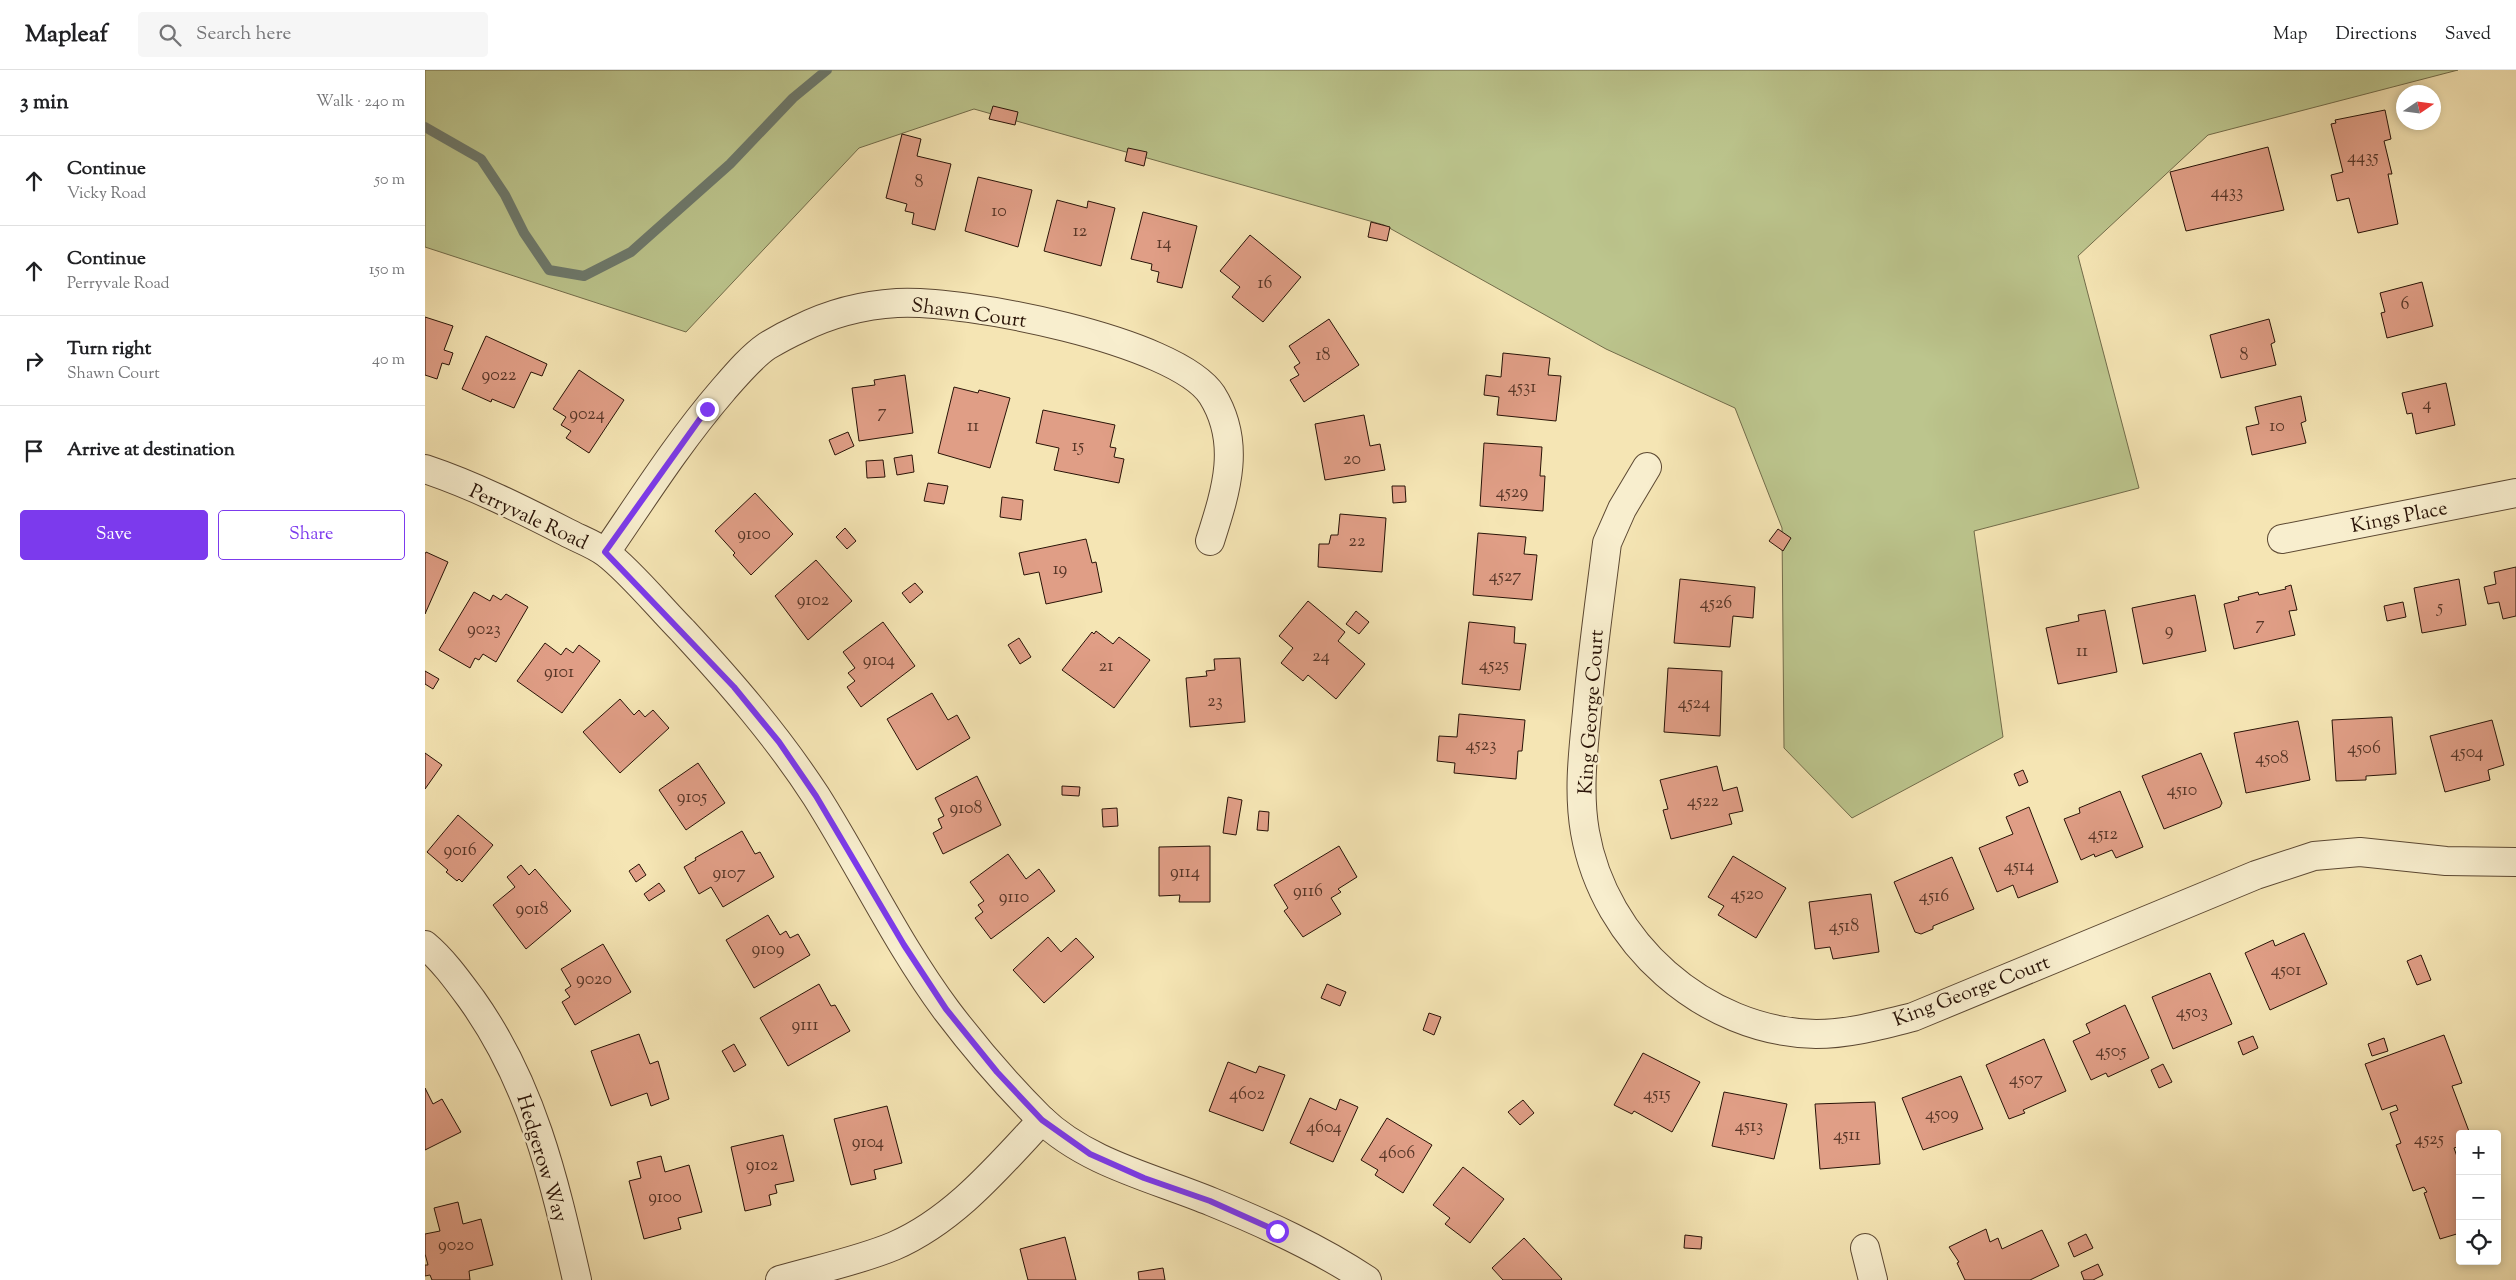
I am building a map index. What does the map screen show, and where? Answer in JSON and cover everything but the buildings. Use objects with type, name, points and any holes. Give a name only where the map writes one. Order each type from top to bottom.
[{"type":"street","name":"Shawn Court","points":[[605,552],[707,409],[735,376],[766,347],[800,328],[834,315],[865,306],[897,303],[929,303],[998,312],[1082,331],[1130,346],[1170,364],[1191,377],[1210,393],[1220,410],[1227,429],[1231,454],[1220,511],[1210,541]]},
{"type":"street","name":"King George Court","points":[[1647,467],[1622,509],[1607,543],[1581,775],[1585,831],[1596,874],[1614,914],[1642,951],[1692,994],[1731,1017],[1772,1029],[1817,1034],[1862,1030],[1913,1016],[2256,875],[2314,856],[2360,852],[2447,862],[2516,862]]},
{"type":"street","name":"Perryvale Road","points":[[425,469],[531,514],[605,552],[734,687],[779,742],[816,796],[904,945],[946,1009],[997,1072],[1042,1120],[1090,1154],[1144,1178],[1210,1201],[1277,1231],[1334,1257],[1367,1280]]},
{"type":"street","name":"Kings Place","points":[[2282,540],[2516,493]]},
{"type":"street","name":"Hedgerow Way","points":[[425,945],[459,983],[487,1021],[520,1084],[535,1120],[557,1192],[577,1280]]},
{"type":"street","points":[[780,1280],[894,1246],[923,1230],[957,1207],[991,1176],[1042,1120]]},
{"type":"street","points":[[1865,1248],[1873,1280]]},
{"type":"green space","points":[[425,70],[2458,70],[2208,135],[2078,256],[2139,488],[1974,531],[2003,737],[1852,818],[1784,748],[1782,528],[1735,408],[1606,349],[1384,225],[974,109],[859,148],[686,332],[425,247]]},
{"type":"waterway","points":[[425,127],[481,159],[505,195],[524,233],[549,270],[584,276],[631,252],[730,164],[793,98],[827,70]]},
{"type":"route","points":[[707,409],[605,552],[650,596],[734,687],[779,742],[816,796],[904,945],[946,1009],[997,1072],[1042,1120],[1090,1154],[1144,1178],[1210,1201],[1277,1231]]}]
